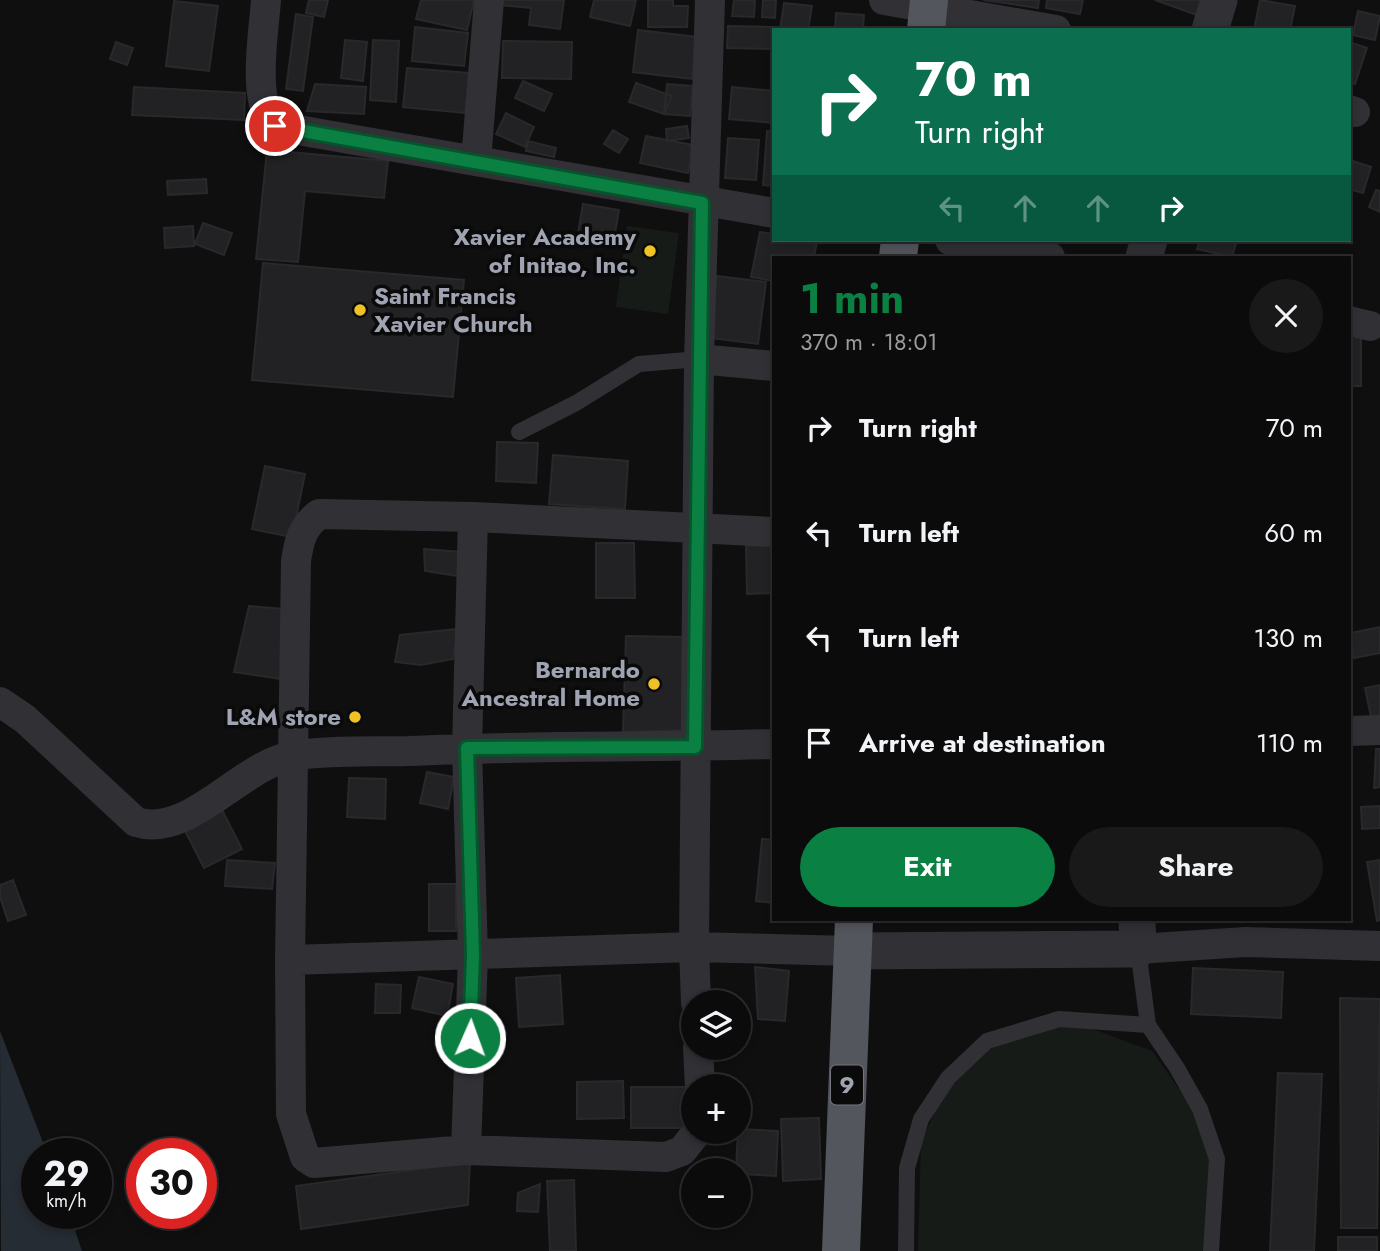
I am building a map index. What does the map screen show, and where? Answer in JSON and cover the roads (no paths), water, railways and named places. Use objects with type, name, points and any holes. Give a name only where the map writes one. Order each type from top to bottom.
[{"type":"highway","name":"9","points":[[841,1251],[853,935]]},
{"type":"street","points":[[266,0],[261,77],[265,111],[275,126],[702,203],[772,213]]},
{"type":"street","points":[[476,161],[489,0]]},
{"type":"street","points":[[696,990],[699,359],[710,0]]},
{"type":"street","points":[[884,0],[928,12],[1042,28]]},
{"type":"street","points":[[1211,28],[1219,0]]},
{"type":"street","points":[[962,242],[1045,256]]},
{"type":"street","points":[[699,359],[772,366]]},
{"type":"street","points":[[688,1144],[682,1151],[666,1157],[466,1150],[314,1163],[305,1157],[291,1114],[290,960],[296,561],[299,541],[307,523],[319,514],[473,517],[772,532]]},
{"type":"street","points":[[466,1150],[473,955],[467,748],[473,517]]},
{"type":"street","points":[[0,702],[25,719],[136,822],[150,827],[175,822],[257,770],[292,756],[467,748],[772,744]]},
{"type":"street","points":[[1351,731],[1380,730]]},
{"type":"street","points":[[290,960],[694,947],[853,935],[1137,934],[1245,942],[1380,946]]},
{"type":"lane","points":[[519,432],[576,403],[639,364],[699,359]]},
{"type":"lane","points":[[1137,934],[1148,1026],[1177,1068],[1200,1109],[1217,1159],[1211,1251]]},
{"type":"lane","points":[[906,1251],[907,1168],[921,1119],[948,1078],[987,1041],[1059,1019],[1148,1026]]},
{"type":"place","name":"Xavier Academy of Initao, Inc.","points":[[650,251]]},
{"type":"place","name":"Saint Francis Xavier Church","points":[[360,310]]},
{"type":"place","name":"Bernardo Ancestral Home","points":[[654,684]]},
{"type":"place","name":"L&M store","points":[[355,717]]}]
